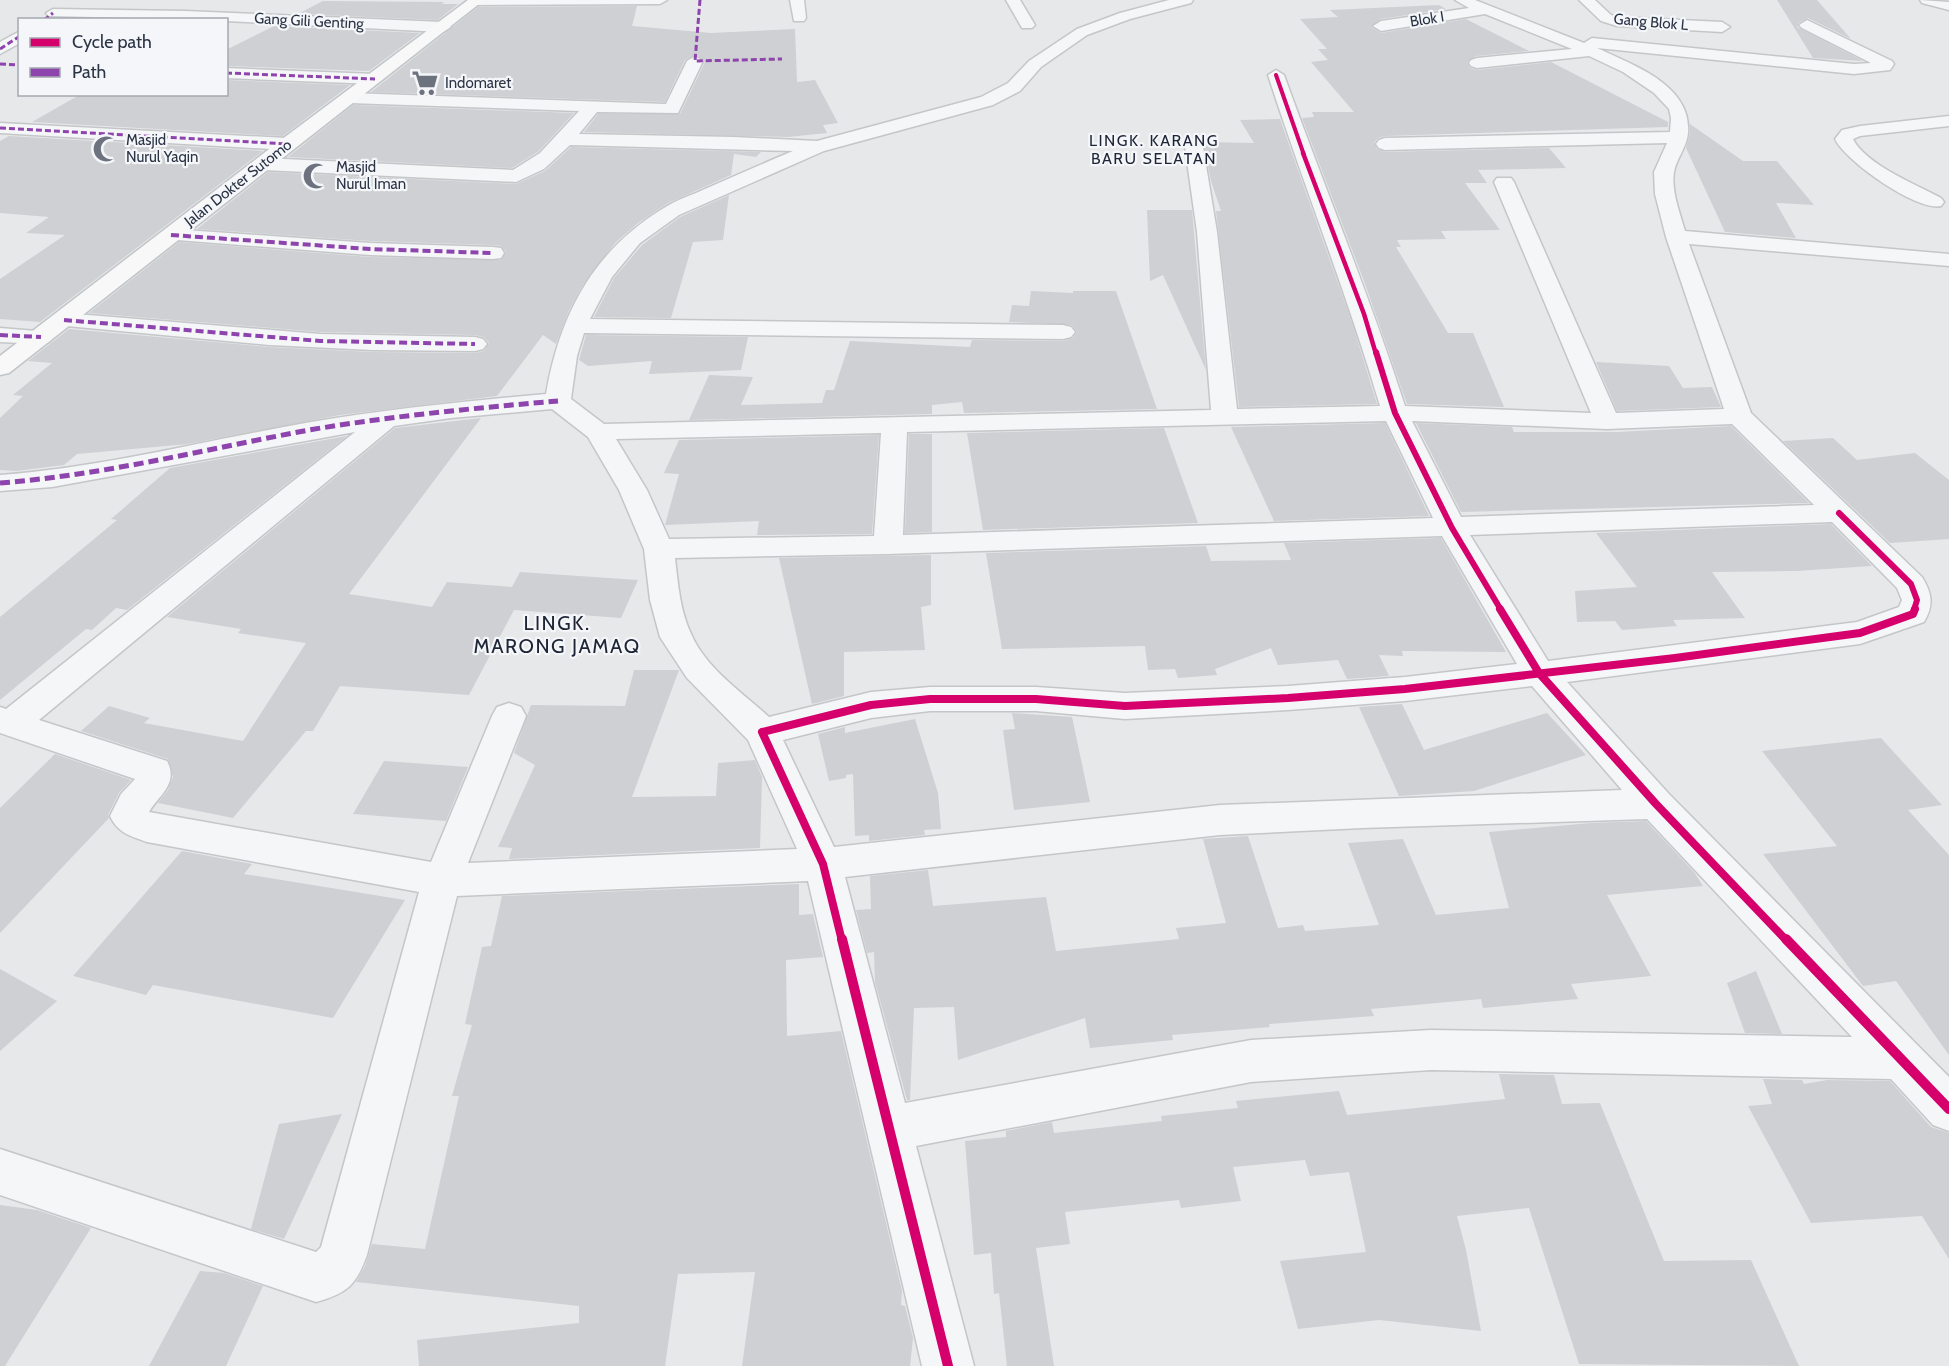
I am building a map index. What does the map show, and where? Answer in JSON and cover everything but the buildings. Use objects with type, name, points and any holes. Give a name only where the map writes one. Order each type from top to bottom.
[{"type":"main road","name":"Jalan Dokter Sutomo","points":[[0,368],[476,0]]},
{"type":"street","name":"Gang Gili Genting","points":[[48,16],[73,0]]},
{"type":"street","points":[[180,17],[213,0]]},
{"type":"street","points":[[476,0],[660,0]]},
{"type":"street","points":[[797,0],[799,18]]},
{"type":"street","points":[[1013,0],[1027,25]]},
{"type":"street","points":[[558,401],[565,356],[575,326],[602,274],[633,239],[654,223],[694,200],[817,147],[987,101],[1014,87],[1035,64],[1069,40],[1130,7],[1186,0]]},
{"type":"street","name":"Blok I","points":[[1462,0],[1484,10]]},
{"type":"street","name":"Gang Blok L","points":[[1586,0],[1606,18],[1617,21],[1722,27]]},
{"type":"street","points":[[762,732],[871,705],[930,699],[1036,699],[1125,706],[1394,690],[1675,658],[1860,633],[1913,614],[1917,600],[1911,584],[1739,416],[1676,237],[1665,194],[1664,172],[1679,137],[1680,118],[1677,108],[1660,89],[1637,74],[1566,40],[1484,10]]},
{"type":"street","name":"Blok I","points":[[1381,26],[1484,10]]},
{"type":"street","name":"Gang Gili Genting","points":[[48,16],[206,18]]},
{"type":"street","name":"Gang Gili Genting","points":[[228,19],[443,27]]},
{"type":"street","points":[[1566,40],[1854,69],[1878,68],[1886,64],[1807,24]]},
{"type":"street","points":[[0,49],[18,37]]},
{"type":"street","points":[[1477,63],[1592,52]]},
{"type":"street","points":[[349,98],[672,109],[695,61]]},
{"type":"street","points":[[0,64],[18,65]]},
{"type":"street","points":[[228,73],[375,79]]},
{"type":"street","points":[[1276,75],[1322,208],[1365,314],[1395,413],[1452,528],[1539,673],[1656,804],[1949,1109]]},
{"type":"street","points":[[263,164],[516,176],[525,173],[566,139],[591,108]]},
{"type":"street","points":[[1944,205],[1858,157],[1844,139],[1848,134],[1860,130],[1949,121]]},
{"type":"street","points":[[0,128],[287,144]]},
{"type":"street","points":[[1384,144],[1679,137]]},
{"type":"street","points":[[566,139],[734,142],[817,147]]},
{"type":"street","points":[[1194,147],[1207,232],[1225,417]]},
{"type":"street","points":[[1504,182],[1607,420]]},
{"type":"street","points":[[171,235],[364,249],[493,253]]},
{"type":"street","points":[[1676,237],[1949,261]]},
{"type":"street","points":[[64,320],[290,340],[396,345],[475,344]]},
{"type":"street","points":[[575,326],[1063,332]]},
{"type":"street","points":[[0,335],[41,337]]},
{"type":"street","points":[[0,483],[52,479],[247,441],[387,419],[512,404],[558,401],[598,432],[633,490],[659,549],[667,606],[682,647],[762,732],[823,864],[948,1366]]},
{"type":"street","points":[[598,432],[1395,413],[1607,420],[1739,416]]},
{"type":"street","points":[[5,722],[387,419]]},
{"type":"street","points":[[888,545],[894,426]]},
{"type":"street","points":[[659,549],[888,545],[1452,528],[1839,513]]},
{"type":"street","points":[[0,1172],[316,1277],[336,1270],[345,1249],[442,880],[509,717]]},
{"type":"street","points":[[5,722],[154,771],[155,778],[129,809],[128,816],[134,822],[147,827],[442,880],[823,864],[1220,820],[1656,804]]},
{"type":"street","points":[[888,1129],[1251,1061],[1431,1050],[1901,1059]]},
{"type":"lane","points":[[1926,0],[1949,6]]},
{"type":"marked path","points":[[700,0],[695,61],[782,59]]},
{"type":"marked path","points":[[47,18],[53,13]]},
{"type":"marked path","points":[[0,49],[18,37]]},
{"type":"marked path","points":[[0,64],[18,65]]},
{"type":"marked path","points":[[228,73],[375,79]]},
{"type":"marked path","points":[[0,128],[287,144]]},
{"type":"marked path","points":[[171,235],[370,249],[493,253]]},
{"type":"marked path","points":[[64,320],[320,341],[475,344]]},
{"type":"marked path","points":[[0,335],[41,337]]},
{"type":"marked path","points":[[0,483],[52,479],[312,430],[451,410],[558,401]]},
{"type":"cycle path","points":[[1276,75],[1322,208],[1364,314],[1395,413],[1452,528],[1539,673],[1656,804],[1949,1109]]},
{"type":"cycle path","points":[[948,1366],[823,864],[762,732],[871,705],[930,699],[1036,699],[1125,706],[1288,698],[1405,689],[1675,658],[1860,633],[1913,614],[1917,600],[1911,584],[1839,513]]},
{"type":"place","name":"Indomaret","points":[[425,83]]},
{"type":"place","name":"Masjid Nurul Yaqin","points":[[106,149]]},
{"type":"place","name":"Masjid Nurul Iman","points":[[316,176]]},
{"type":"district","name":"LINGK. KARANG BARU SELATAN","points":[[1154,149]]},
{"type":"district","name":"LINGK. MARONG JAMAQ","points":[[557,634]]}]
